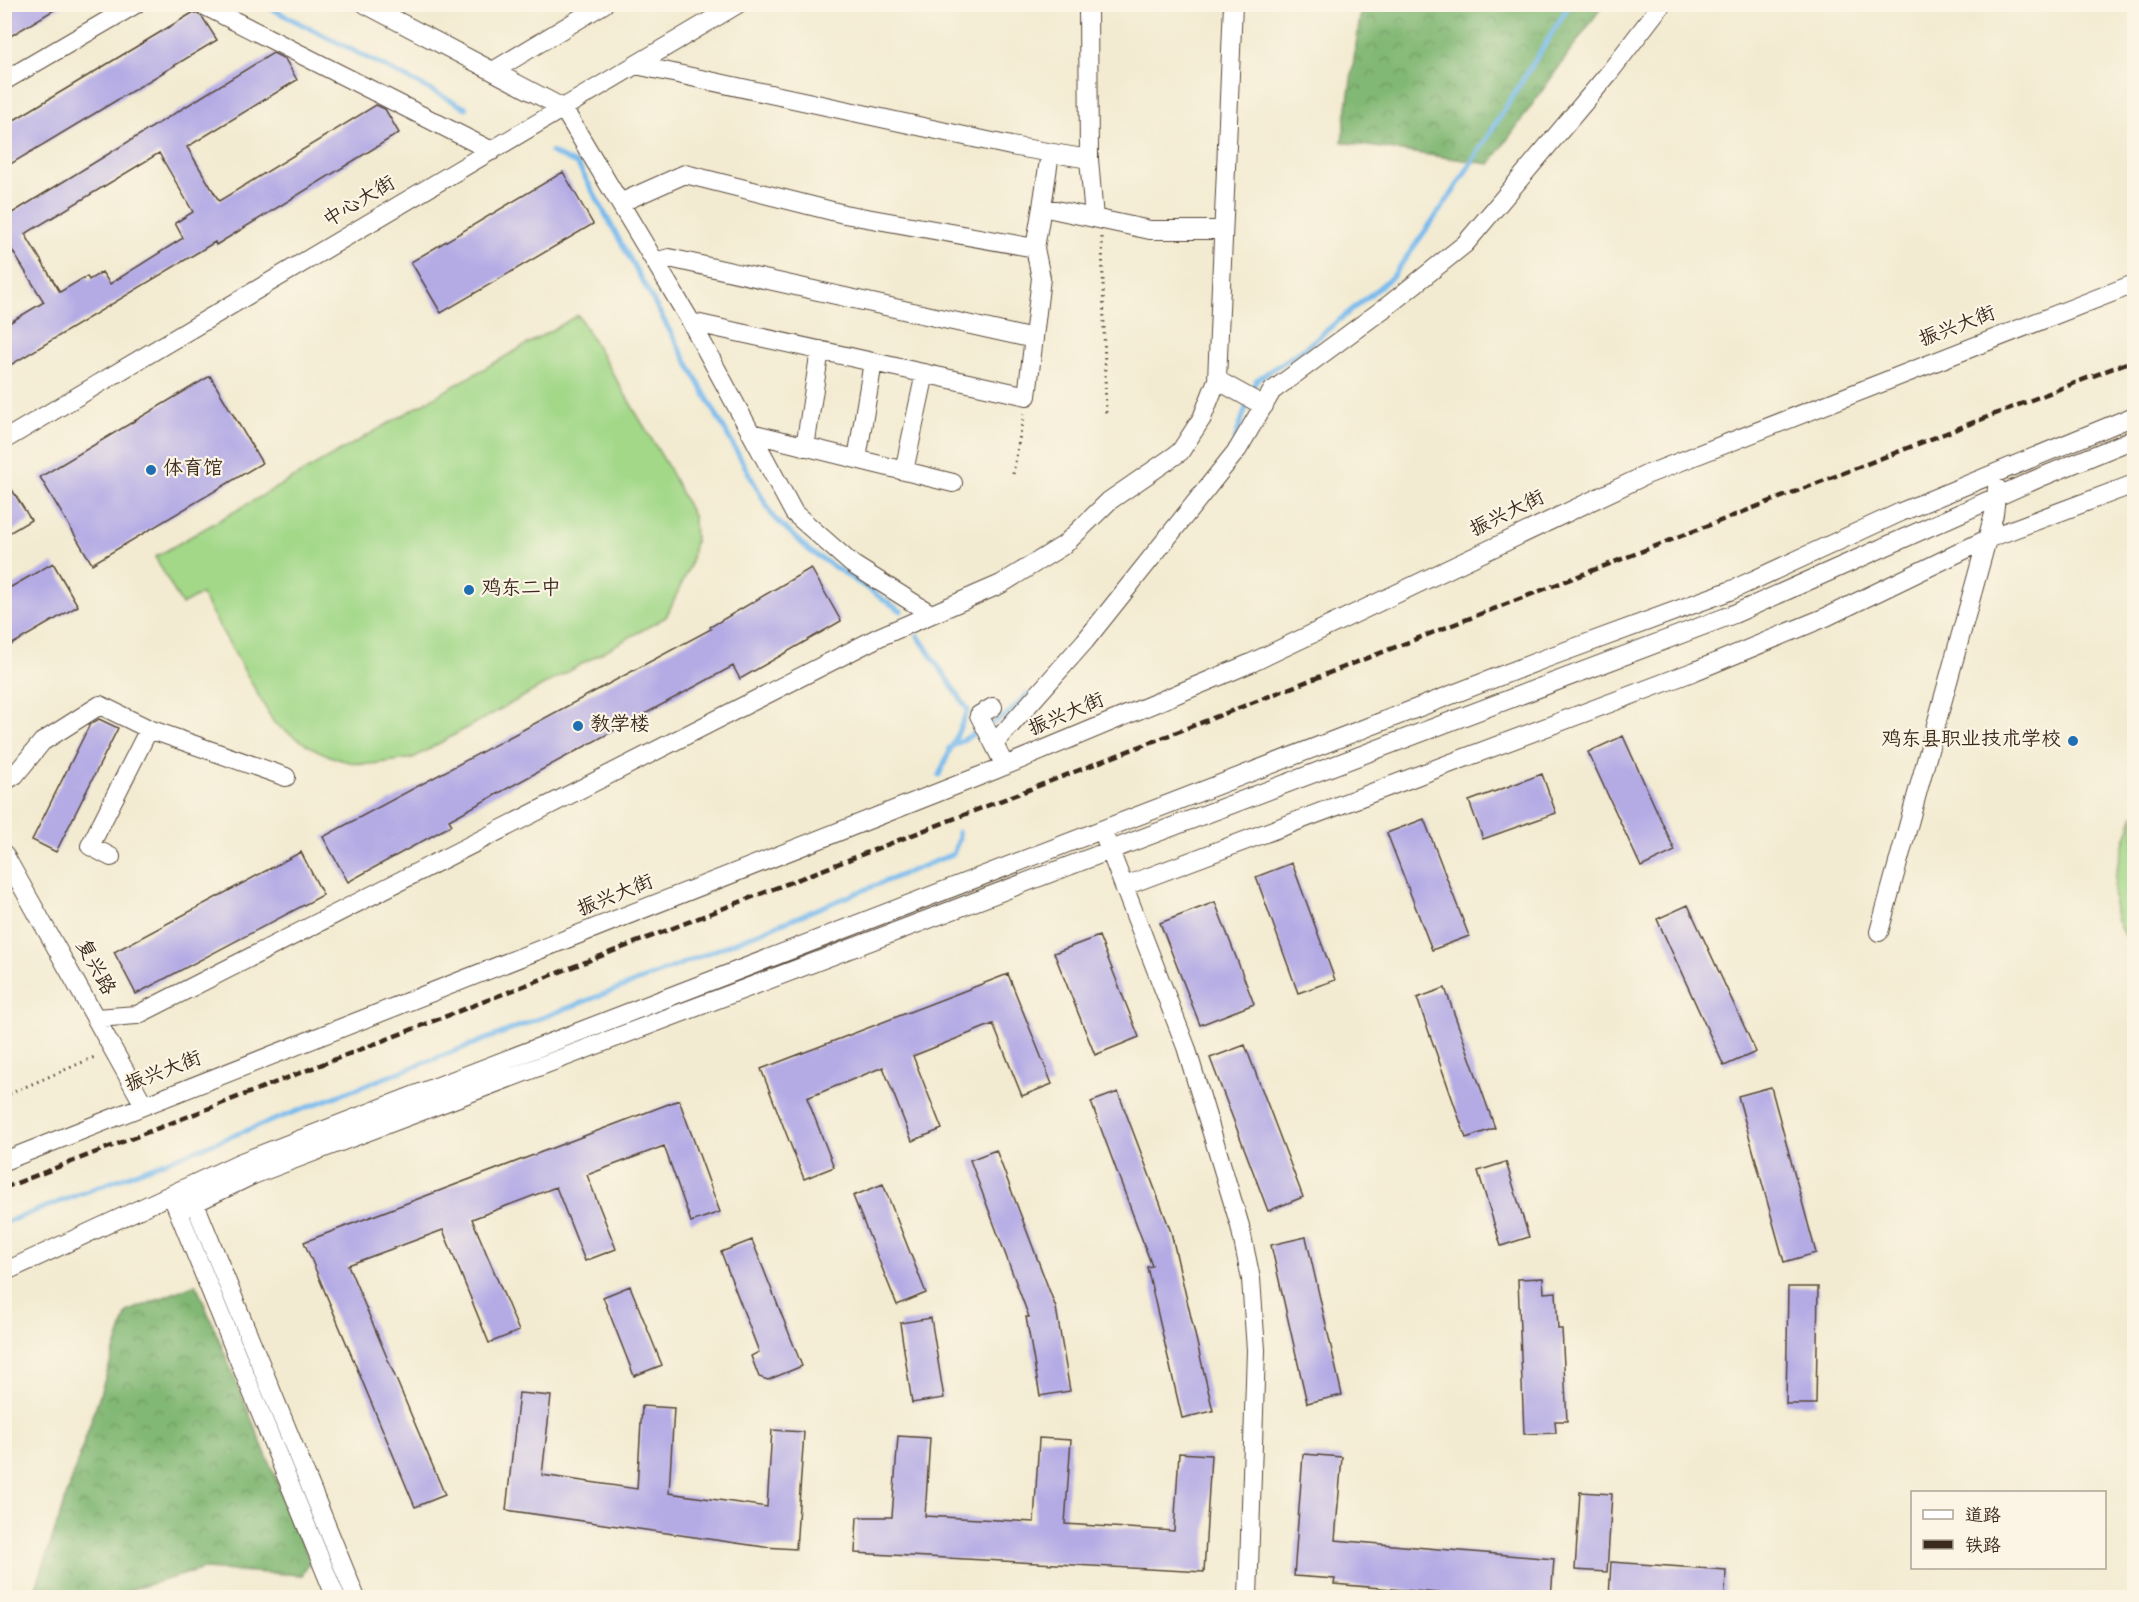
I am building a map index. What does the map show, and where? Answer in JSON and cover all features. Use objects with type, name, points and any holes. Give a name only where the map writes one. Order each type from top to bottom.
[{"type":"street","points":[[4,81],[136,4]]},
{"type":"street","points":[[201,4],[492,151]]},
{"type":"street","points":[[365,4],[564,108],[691,322],[794,513],[852,564],[931,614]]},
{"type":"street","points":[[493,71],[604,4]]},
{"type":"street","name":"中心大街","points":[[4,440],[738,4]]},
{"type":"street","points":[[1088,4],[1089,159],[1098,219]]},
{"type":"street","points":[[96,1018],[137,1015],[879,637],[1001,584],[1064,545],[1109,501],[1180,452],[1202,418],[1217,380],[1233,4]]},
{"type":"street","points":[[994,744],[1085,641],[1176,528],[1238,448],[1272,390],[1390,304],[1464,244],[1609,73],[1662,4]]},
{"type":"street","points":[[636,65],[1050,153],[1089,159]]},
{"type":"street","points":[[691,322],[1027,396],[1041,278],[1035,248],[1050,153]]},
{"type":"street","points":[[620,203],[685,174],[844,214],[1035,248]]},
{"type":"street","points":[[1042,207],[1150,230],[1224,230]]},
{"type":"street","points":[[655,262],[669,258],[1034,339]]},
{"type":"street","name":"振兴大街","points":[[4,1161],[1005,766],[1251,663],[1646,475],[2134,284]]},
{"type":"street","points":[[805,447],[820,350]]},
{"type":"street","points":[[857,459],[873,362]]},
{"type":"street","points":[[904,471],[925,373]]},
{"type":"street","points":[[1217,380],[1264,406]]},
{"type":"street","points":[[174,1203],[188,1186],[250,1159],[1732,590],[1901,512],[2134,416]]},
{"type":"street","points":[[751,433],[953,483]]},
{"type":"street","points":[[4,1272],[174,1203],[264,1171],[1734,614],[1997,496],[2134,439]]},
{"type":"street","points":[[1879,932],[1988,539],[1997,496],[1995,474]]},
{"type":"street","points":[[1125,886],[1695,671],[1826,617],[1988,539],[2134,484]]},
{"type":"street","points":[[4,782],[15,775],[42,742],[100,705],[149,729],[286,777]]},
{"type":"street","points":[[993,707],[979,715],[1005,766]]},
{"type":"street","points":[[111,857],[90,846],[149,729]]},
{"type":"street","points":[[1102,830],[1186,1047],[1240,1226],[1251,1279],[1256,1350],[1248,1598]]},
{"type":"street","name":"复兴路","points":[[4,854],[144,1105]]},
{"type":"street","points":[[188,1186],[356,1598]]},
{"type":"street","points":[[174,1203],[336,1598]]},
{"type":"path","points":[[1098,219],[1106,415]]},
{"type":"path","points":[[1013,474],[1027,396]]},
{"type":"path","points":[[4,1096],[113,1050]]},
{"type":"green space","points":[[1362,4],[1603,5],[1490,164],[1342,142]]},
{"type":"green space","points":[[578,315],[667,465],[694,518],[695,541],[690,566],[666,617],[413,758],[373,764],[342,760],[318,751],[274,723],[201,594],[182,605],[155,557]]},
{"type":"green space","points":[[2134,814],[2134,948],[2123,933],[2116,917],[2114,883]]},
{"type":"green space","points":[[196,1284],[310,1562],[302,1575],[204,1569],[132,1589],[118,1597],[33,1597],[127,1312]]},
{"type":"building","points":[[4,4],[64,4],[4,40]]},
{"type":"building","points":[[194,12],[203,18],[217,40],[4,168],[4,126]]},
{"type":"building","points":[[273,53],[285,59],[297,80],[187,147],[219,201],[376,105],[385,109],[399,133],[216,245],[215,242],[4,369],[4,326],[44,302],[4,237],[4,218]],"holes":[[[159,153],[193,212],[175,223],[183,238],[110,284],[102,272],[89,280],[87,276],[60,292],[25,234]]]},
{"type":"building","points":[[563,172],[593,224],[441,313],[411,262]]},
{"type":"building","name":"体育馆","points":[[210,376],[262,463],[92,564],[40,477]]},
{"type":"building","points":[[4,477],[31,520],[4,536]]},
{"type":"building","points":[[53,563],[78,606],[4,649],[4,591]]},
{"type":"building","points":[[811,568],[841,621],[740,679],[733,666],[449,820],[452,825],[348,882],[323,837],[711,629],[710,627]]},
{"type":"building","points":[[99,719],[118,728],[56,852],[32,840],[90,724]]},
{"type":"building","points":[[1623,736],[1675,851],[1641,867],[1588,752]]},
{"type":"building","points":[[1542,774],[1556,813],[1483,839],[1469,801]]},
{"type":"building","points":[[1424,819],[1469,936],[1432,950],[1387,833]]},
{"type":"building","points":[[301,852],[323,895],[136,994],[114,952]]},
{"type":"building","points":[[1292,863],[1335,980],[1298,993],[1256,877]]},
{"type":"building","points":[[1215,902],[1254,1004],[1200,1025],[1160,923]]},
{"type":"building","points":[[1688,905],[1756,1052],[1724,1066],[1657,919]]},
{"type":"building","points":[[1099,936],[1139,1037],[1095,1055],[1054,953]]},
{"type":"building","points":[[1008,974],[1052,1084],[1022,1096],[993,1024],[913,1056],[942,1129],[912,1141],[883,1067],[807,1098],[834,1167],[804,1179],[761,1069]]},
{"type":"building","points":[[1445,988],[1495,1128],[1466,1138],[1417,998]]},
{"type":"building","points":[[1245,1045],[1303,1197],[1268,1211],[1210,1058]]},
{"type":"building","points":[[1771,1087],[1816,1253],[1784,1262],[1738,1096]]},
{"type":"building","points":[[1118,1092],[1171,1232],[1213,1411],[1182,1418],[1147,1267],[1152,1266],[1091,1102]]},
{"type":"building","points":[[679,1100],[720,1212],[691,1222],[664,1146],[587,1175],[616,1249],[585,1261],[556,1187],[472,1219],[519,1331],[489,1343],[443,1230],[348,1265],[445,1495],[415,1507],[304,1242]]},
{"type":"building","points":[[996,1150],[1056,1308],[1070,1391],[1040,1396],[1026,1317],[1029,1317],[970,1160]]},
{"type":"building","points":[[1506,1162],[1529,1237],[1501,1246],[1478,1171]]},
{"type":"building","points":[[883,1184],[926,1293],[897,1305],[853,1196]]},
{"type":"building","points":[[1306,1237],[1342,1395],[1307,1403],[1271,1245]]},
{"type":"building","points":[[752,1240],[802,1366],[768,1380],[759,1377],[751,1356],[759,1352],[721,1252]]},
{"type":"building","points":[[1543,1278],[1544,1293],[1556,1292],[1558,1329],[1562,1329],[1567,1421],[1555,1421],[1556,1433],[1524,1434],[1518,1279]]},
{"type":"building","points":[[630,1286],[662,1365],[634,1376],[603,1297]]},
{"type":"building","points":[[1788,1287],[1818,1287],[1816,1404],[1786,1404]]},
{"type":"building","points":[[931,1318],[944,1398],[912,1403],[900,1323]]},
{"type":"building","points":[[519,1393],[551,1396],[542,1475],[637,1489],[642,1406],[674,1408],[669,1493],[767,1507],[772,1430],[804,1432],[796,1549],[764,1547],[506,1510]]},
{"type":"building","points":[[898,1436],[930,1438],[925,1516],[1034,1522],[1039,1438],[1071,1440],[1065,1524],[1174,1531],[1179,1453],[1211,1455],[1204,1572],[855,1553],[857,1517],[892,1517]]},
{"type":"building","points":[[1303,1454],[1342,1457],[1335,1540],[1554,1559],[1551,1598],[1496,1598],[1334,1584],[1335,1579],[1294,1576]]},
{"type":"building","points":[[1580,1492],[1612,1494],[1607,1572],[1575,1570]]},
{"type":"building","points":[[1611,1562],[1726,1570],[1725,1598],[1609,1598]]},
{"type":"waterway","points":[[262,4],[466,108]]},
{"type":"waterway","points":[[1251,394],[1256,380],[1305,348],[1393,276],[1453,192],[1570,4]]},
{"type":"waterway","points":[[551,152],[578,165],[773,517],[810,551],[901,611]]},
{"type":"waterway","points":[[1235,439],[1248,402]]},
{"type":"waterway","points":[[918,636],[968,710],[939,775]]},
{"type":"waterway","points":[[949,748],[1007,715],[1027,694]]},
{"type":"waterway","points":[[4,1223],[654,975],[953,854],[959,839],[958,832]]},
{"type":"railway","points":[[4,1188],[2134,360]]},
{"type":"place","name":"体育馆","points":[[151,470]]},
{"type":"place","name":"鸡东二中","points":[[469,590]]},
{"type":"place","name":"教学楼","points":[[578,726]]},
{"type":"place","name":"鸡东县职业技术学校","points":[[2073,741]]}]
